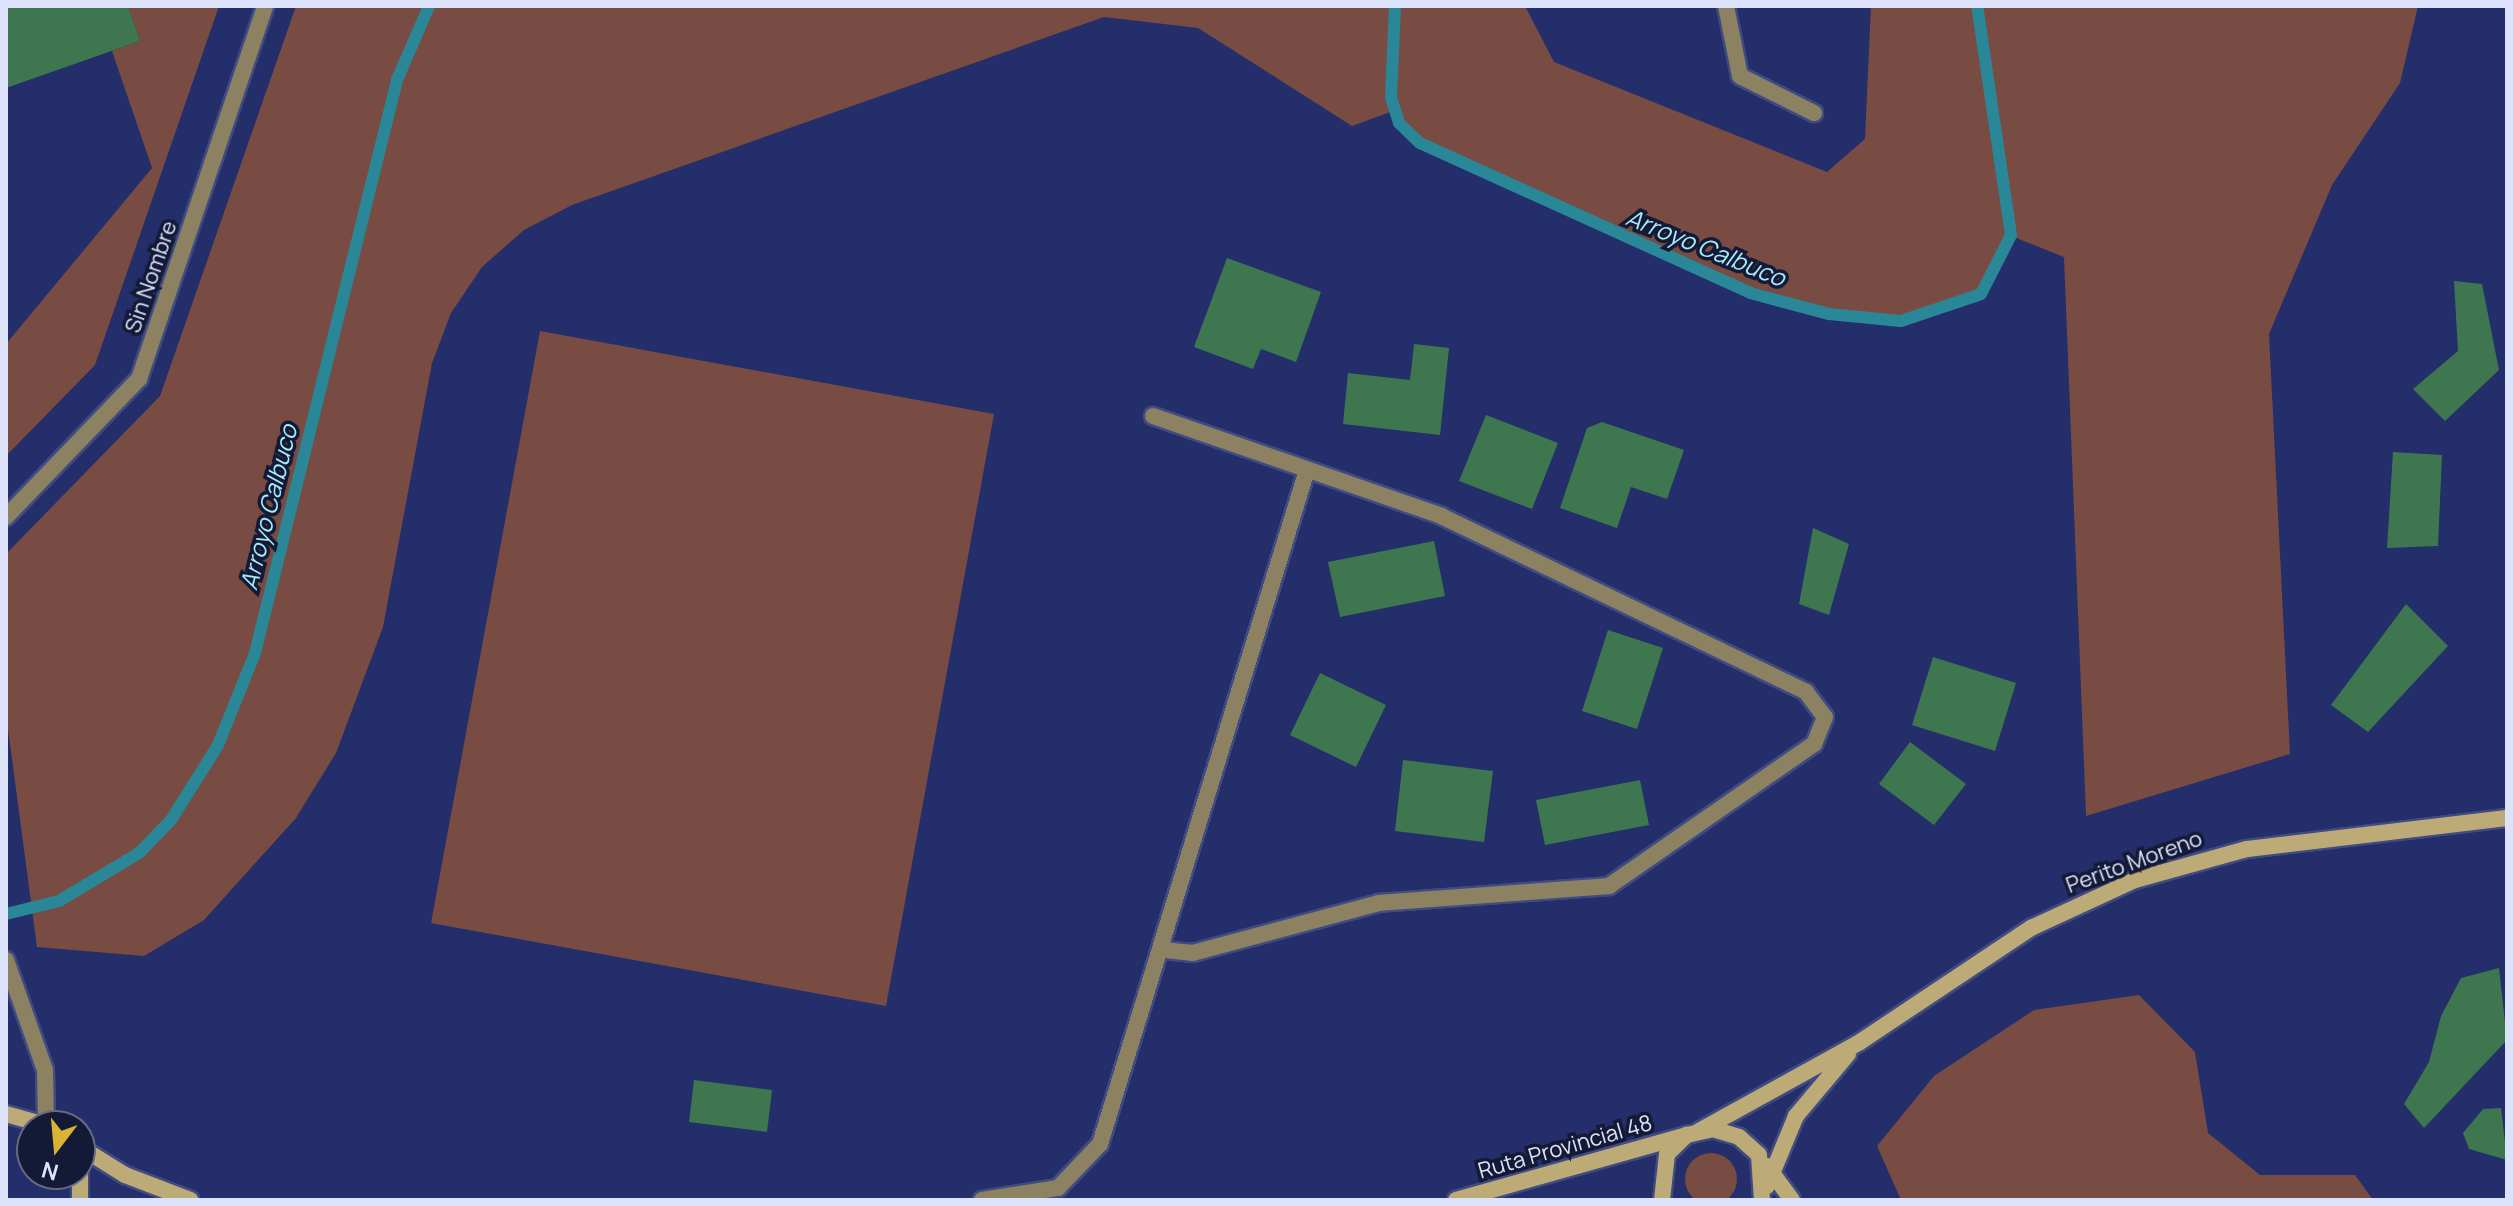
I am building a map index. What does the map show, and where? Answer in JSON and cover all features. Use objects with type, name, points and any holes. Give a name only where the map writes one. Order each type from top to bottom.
[{"type":"main road","name":"Perito Moreno","points":[[1693,1133],[1860,1042],[2031,928],[2171,867],[2288,843],[2507,818]]},
{"type":"main road","name":"Perito Moreno","points":[[1763,1197],[1796,1116],[1860,1042]]},
{"type":"main road","name":"Ruta Provincial 48","points":[[1456,1200],[1693,1133],[1727,1131],[1750,1145],[1792,1200]]},
{"type":"main road","name":"Ruta Provincial 48","points":[[1662,1200],[1662,1166],[1693,1133]]},
{"type":"main road","points":[[1750,1145],[1764,1168],[1763,1197]]},
{"type":"main road","points":[[96,1157],[125,1175],[190,1200]]},
{"type":"street","name":"Sin Nombre","points":[[6,517],[139,379],[265,6]]},
{"type":"street","points":[[1726,6],[1740,76],[1814,113]]},
{"type":"street","points":[[1153,416],[1441,516],[1806,692],[1822,707],[1825,727],[1814,744],[1609,886],[1379,903],[1193,953],[1163,950]]},
{"type":"street","points":[[982,1200],[1039,1195],[1090,1161],[1153,982],[1307,470]]},
{"type":"street","points":[[6,960],[45,1070],[46,1110]]},
{"type":"shaded area","points":[[128,6],[219,6],[95,365],[6,456],[6,344],[152,168],[112,51],[140,41]]},
{"type":"shaded area","points":[[296,6],[1525,6],[1554,62],[1827,172],[1865,139],[1871,6],[2418,6],[2400,83],[2332,185],[2269,334],[2290,754],[2086,816],[2064,257],[2011,236],[1981,294],[1929,317],[1865,320],[1791,306],[1670,261],[1433,151],[1408,133],[1393,111],[1352,126],[1198,28],[1104,17],[572,205],[524,230],[482,267],[451,313],[432,363],[383,627],[336,753],[296,818],[204,920],[144,956],[37,947],[6,714],[6,554],[160,396]]},
{"type":"shaded area","points":[[540,331],[994,414],[886,1006],[431,923]]},
{"type":"shaded area","points":[[2139,995],[2195,1052],[2208,1133],[2260,1175],[2355,1175],[2373,1200],[1901,1200],[1877,1146],[1934,1076],[2034,1010]]},
{"type":"shaded area","points":[[1711,1153],[1730,1160],[1737,1179],[1730,1198],[1711,1205],[1692,1198],[1685,1179],[1692,1160]]},
{"type":"building","points":[[6,6],[128,6],[140,41],[6,88]]},
{"type":"building","points":[[1227,258],[1321,292],[1296,362],[1261,349],[1253,369],[1194,347]]},
{"type":"building","points":[[2454,281],[2482,284],[2499,370],[2445,421],[2413,389],[2458,351]]},
{"type":"building","points":[[1414,344],[1449,348],[1440,435],[1343,424],[1348,373],[1410,380]]},
{"type":"building","points":[[1486,415],[1558,443],[1532,509],[1459,481]]},
{"type":"building","points":[[1602,422],[1684,450],[1667,499],[1631,487],[1617,528],[1560,508],[1587,428]]},
{"type":"building","points":[[2393,452],[2442,455],[2438,546],[2387,548]]},
{"type":"building","points":[[1813,528],[1849,544],[1829,615],[1799,604]]},
{"type":"building","points":[[1434,541],[1445,596],[1340,617],[1328,562]]},
{"type":"building","points":[[2406,604],[2448,646],[2368,732],[2331,705]]},
{"type":"building","points":[[1608,630],[1663,648],[1637,729],[1582,711]]},
{"type":"building","points":[[1933,657],[2016,683],[1995,751],[1912,725]]},
{"type":"building","points":[[1320,673],[1386,705],[1356,767],[1290,735]]},
{"type":"building","points":[[1910,742],[1966,784],[1934,825],[1879,784]]},
{"type":"building","points":[[1403,760],[1493,771],[1484,842],[1395,831]]},
{"type":"building","points":[[1640,780],[1649,825],[1545,845],[1536,800]]},
{"type":"building","points":[[2499,968],[2507,1040],[2424,1128],[2404,1104],[2429,1062],[2441,1016],[2461,978]]},
{"type":"building","points":[[694,1080],[772,1090],[767,1132],[689,1122]]},
{"type":"building","points":[[2501,1108],[2507,1160],[2469,1149],[2463,1133],[2483,1109]]},
{"type":"waterway","name":"Arroyo Calbuco","points":[[6,914],[59,901],[139,853],[171,820],[218,745],[255,653],[397,80],[429,6]]},
{"type":"waterway","points":[[1395,6],[1391,97],[1399,123],[1420,143],[1750,293],[1829,314],[1901,321],[1981,294],[2011,235],[1977,6]]}]
